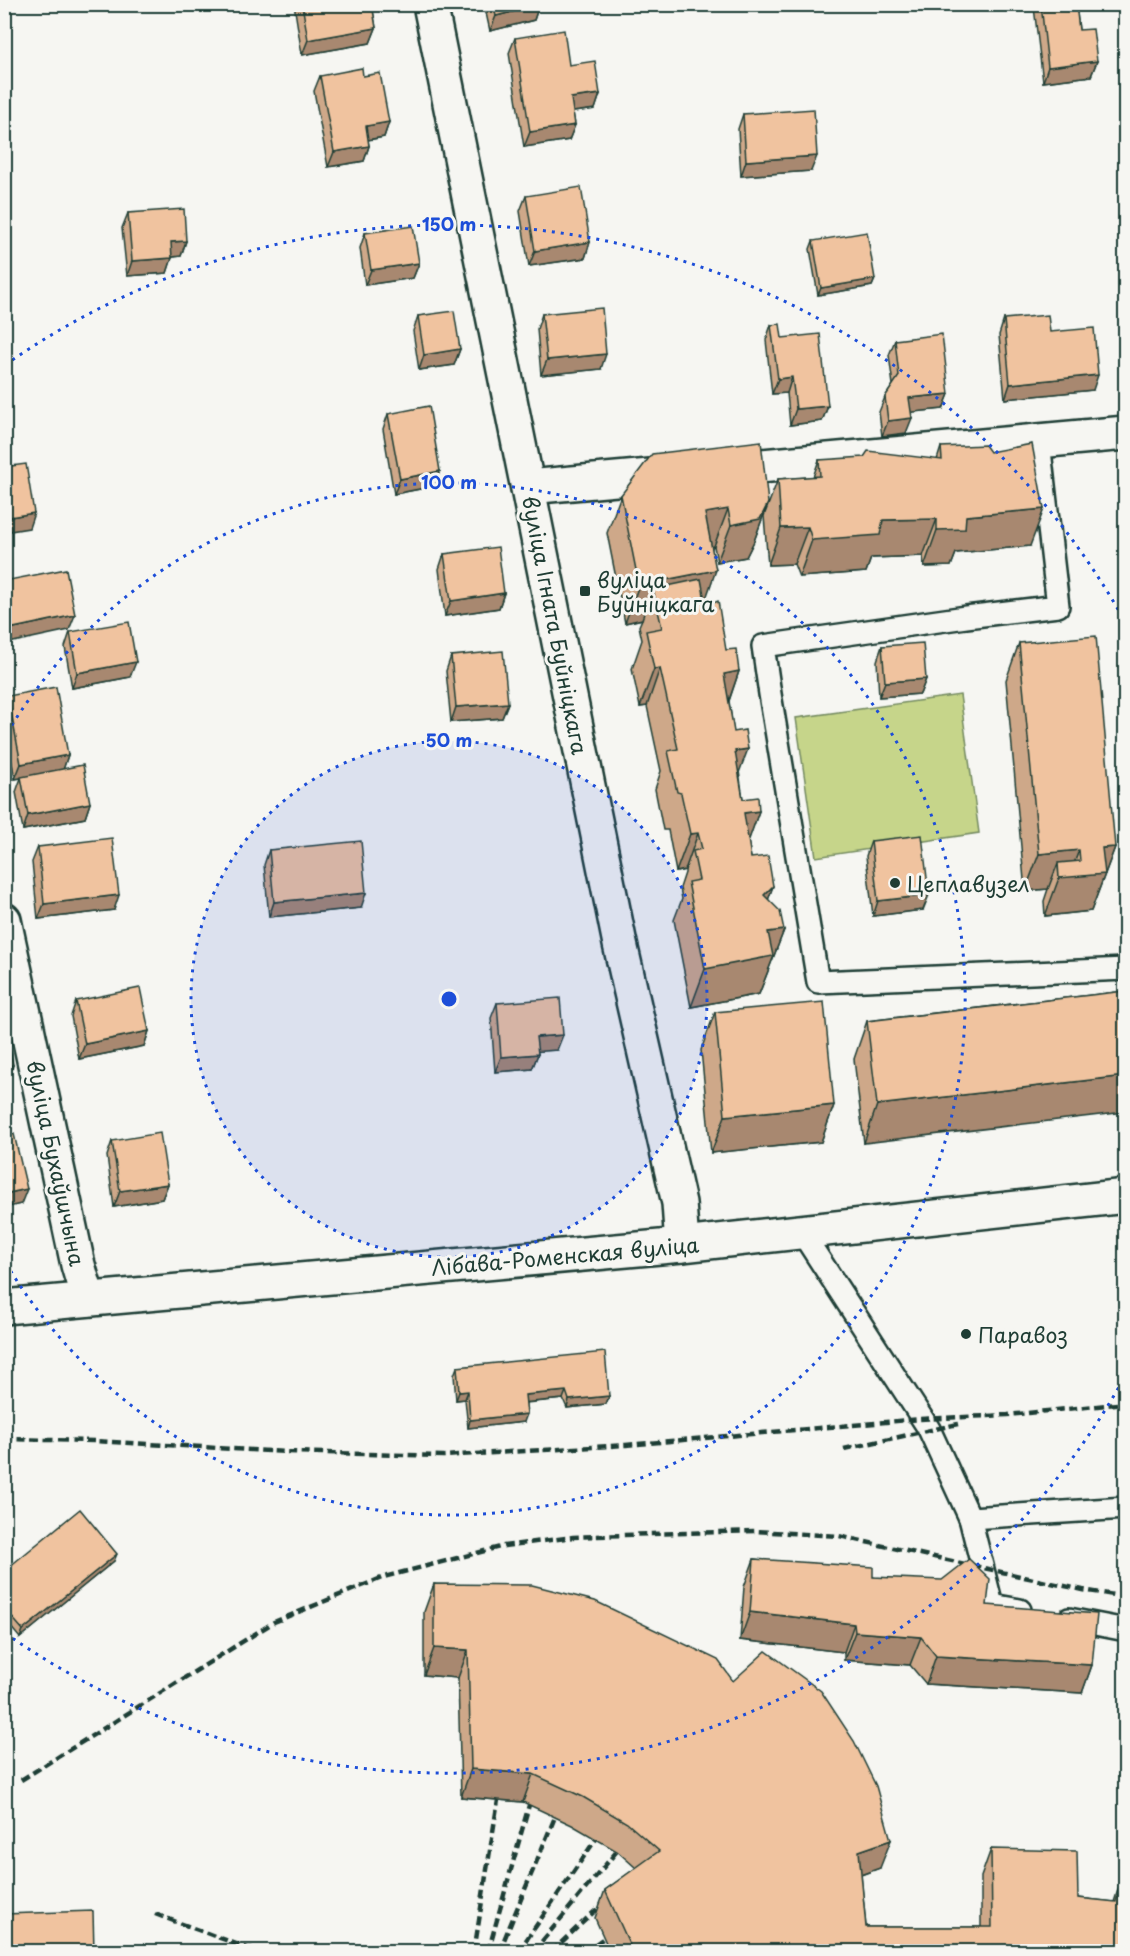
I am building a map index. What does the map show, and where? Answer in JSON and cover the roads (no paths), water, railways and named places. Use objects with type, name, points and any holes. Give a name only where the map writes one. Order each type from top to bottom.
[{"type":"street","name":"вуліца Ігната Буйніцкага","points":[[430,4],[620,944],[679,1203],[682,1245]]},
{"type":"street","points":[[528,487],[1125,433]]},
{"type":"street","name":"вуліца Бухаўшчына","points":[[4,920],[78,1265],[88,1299]]},
{"type":"street","name":"Лібава-Роменская вуліца","points":[[4,1307],[682,1245],[1125,1196]]},
{"type":"lane","points":[[1039,442],[1058,606],[763,646],[774,717],[818,982],[1125,969]]},
{"type":"lane","points":[[801,1231],[920,1419],[929,1429],[970,1518],[992,1605],[1125,1630]]},
{"type":"lane","points":[[970,1518],[1125,1508]]},
{"type":"railway","points":[[4,1439],[94,1441],[288,1452],[443,1456],[626,1445],[920,1419],[1008,1415],[1126,1403]]},
{"type":"railway","points":[[844,1449],[958,1424]]},
{"type":"railway","points":[[21,1780],[274,1622],[384,1577],[504,1546],[573,1537],[650,1534],[755,1531],[839,1536],[1083,1590],[1126,1597]]},
{"type":"railway","points":[[474,1952],[498,1800]]},
{"type":"railway","points":[[488,1952],[529,1805]]},
{"type":"railway","points":[[499,1952],[555,1817]]},
{"type":"railway","points":[[518,1952],[596,1839]]},
{"type":"railway","points":[[533,1952],[617,1851]]},
{"type":"railway","points":[[551,1952],[610,1897]]},
{"type":"railway","points":[[155,1914],[258,1952]]},
{"type":"railway","points":[[584,1952],[604,1938]]},
{"type":"place","name":"вуліца Буйніцкага","points":[[585,591]]},
{"type":"place","name":"Цеплавузел","points":[[895,883]]},
{"type":"place","name":"Паравоз","points":[[966,1334]]}]
